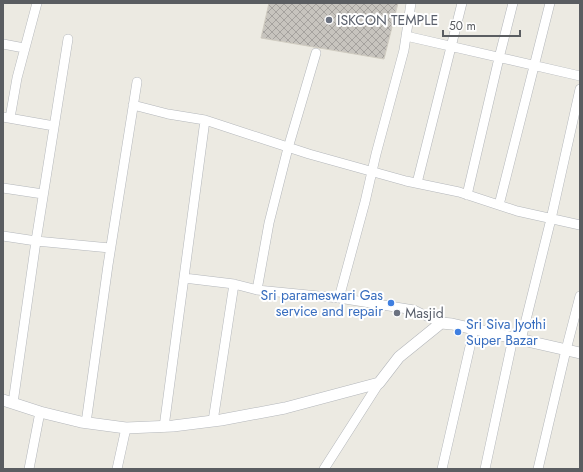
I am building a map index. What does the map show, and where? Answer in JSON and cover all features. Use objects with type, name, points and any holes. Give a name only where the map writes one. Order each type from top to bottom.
[{"type":"street","points":[[37,3],[24,48],[7,118],[54,126]]},
{"type":"street","points":[[339,298],[404,50],[411,3]]},
{"type":"street","points":[[417,183],[462,3]]},
{"type":"street","points":[[467,195],[513,3]]},
{"type":"street","points":[[499,205],[550,3]]},
{"type":"street","points":[[406,36],[580,76]]},
{"type":"street","points":[[68,39],[36,241],[8,402],[40,412],[86,423],[126,428],[164,427],[213,421],[285,408],[379,382]]},
{"type":"street","points":[[3,44],[24,48]]},
{"type":"street","points":[[257,290],[269,223],[288,148],[316,52]]},
{"type":"street","points":[[86,423],[110,248],[137,82]]},
{"type":"street","points":[[485,469],[517,339],[551,219],[580,89]]},
{"type":"street","points":[[133,105],[168,114],[205,120],[288,148],[467,195],[518,211],[580,225]]},
{"type":"street","points":[[164,427],[205,120]]},
{"type":"street","points":[[3,188],[43,194]]},
{"type":"street","points":[[3,236],[36,241],[110,248]]},
{"type":"street","points":[[184,278],[234,284],[257,290],[339,298],[414,310],[441,322],[580,353]]},
{"type":"street","points":[[213,421],[234,284]]},
{"type":"street","points":[[538,469],[580,296]]},
{"type":"street","points":[[324,469],[379,382],[399,357],[441,322]]},
{"type":"street","points":[[442,469],[474,329]]},
{"type":"street","points":[[28,469],[40,412]]},
{"type":"street","points":[[117,469],[126,428]]},
{"type":"building","name":"ISKCON TEMPLE","points":[[269,3],[398,3],[384,59],[261,38]]},
{"type":"place","name":"ISKCON TEMPLE","points":[[329,20]]},
{"type":"place","name":"Sri parameswari Gas service and repair","points":[[391,303]]},
{"type":"place","name":"Masjid","points":[[397,313]]},
{"type":"place","name":"Sri Siva Jyothi Super Bazar","points":[[458,332]]}]
